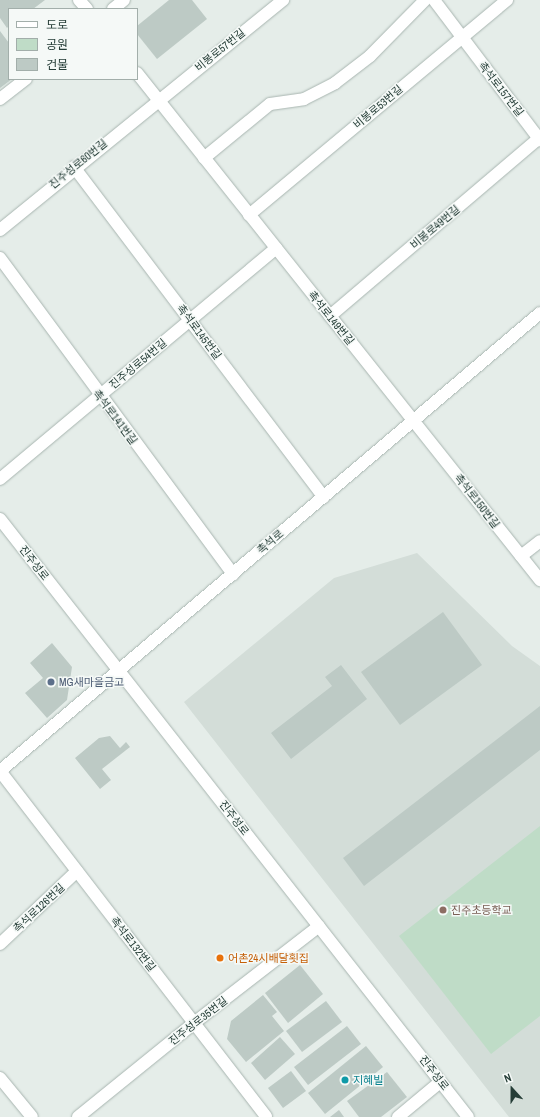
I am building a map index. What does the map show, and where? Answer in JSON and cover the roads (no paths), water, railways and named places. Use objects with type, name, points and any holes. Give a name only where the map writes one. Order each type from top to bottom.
[{"type":"street","points":[[79,0],[86,8]]},
{"type":"street","points":[[114,8],[124,0]]},
{"type":"street","name":"비봉로57번길","points":[[158,100],[283,0]]},
{"type":"street","points":[[204,158],[270,104],[304,99],[336,82],[370,56],[425,0]]},
{"type":"street","name":"촉석로157번길","points":[[434,0],[461,38],[540,138]]},
{"type":"street","name":"비봉로53번길","points":[[249,214],[507,0]]},
{"type":"street","name":"촉석로149번길","points":[[138,74],[414,421]]},
{"type":"street","points":[[0,99],[25,80]]},
{"type":"street","name":"진주성로60번길","points":[[0,230],[74,167],[158,100]]},
{"type":"street","name":"비봉로49번길","points":[[330,316],[540,138]]},
{"type":"street","name":"촉석로145번길","points":[[74,167],[324,497]]},
{"type":"street","name":"진주성로54번길","points":[[0,479],[276,248]]},
{"type":"street","name":"촉석로141번길","points":[[0,258],[100,396],[233,574]]},
{"type":"street","name":"촉석로","points":[[0,771],[540,313]]},
{"type":"street","name":"촉석로150번길","points":[[414,421],[540,580]]},
{"type":"street","name":"진주성로","points":[[0,519],[468,1117]]},
{"type":"street","points":[[521,556],[540,541]]},
{"type":"street","name":"촉석로132번길","points":[[0,771],[266,1117]]},
{"type":"street","name":"촉석로126번길","points":[[0,944],[77,871]]},
{"type":"street","name":"진주성로35번길","points":[[78,1117],[194,1023],[319,926]]},
{"type":"street","points":[[0,1078],[32,1117]]},
{"type":"street","points":[[398,1117],[440,1082]]},
{"type":"place","name":"MG새마을금고","points":[[51,682]]},
{"type":"place","name":"진주초등학교","points":[[443,910]]},
{"type":"place","name":"어촌24시배달횟집","points":[[220,958]]},
{"type":"place","name":"지혜빌","points":[[345,1080]]}]
